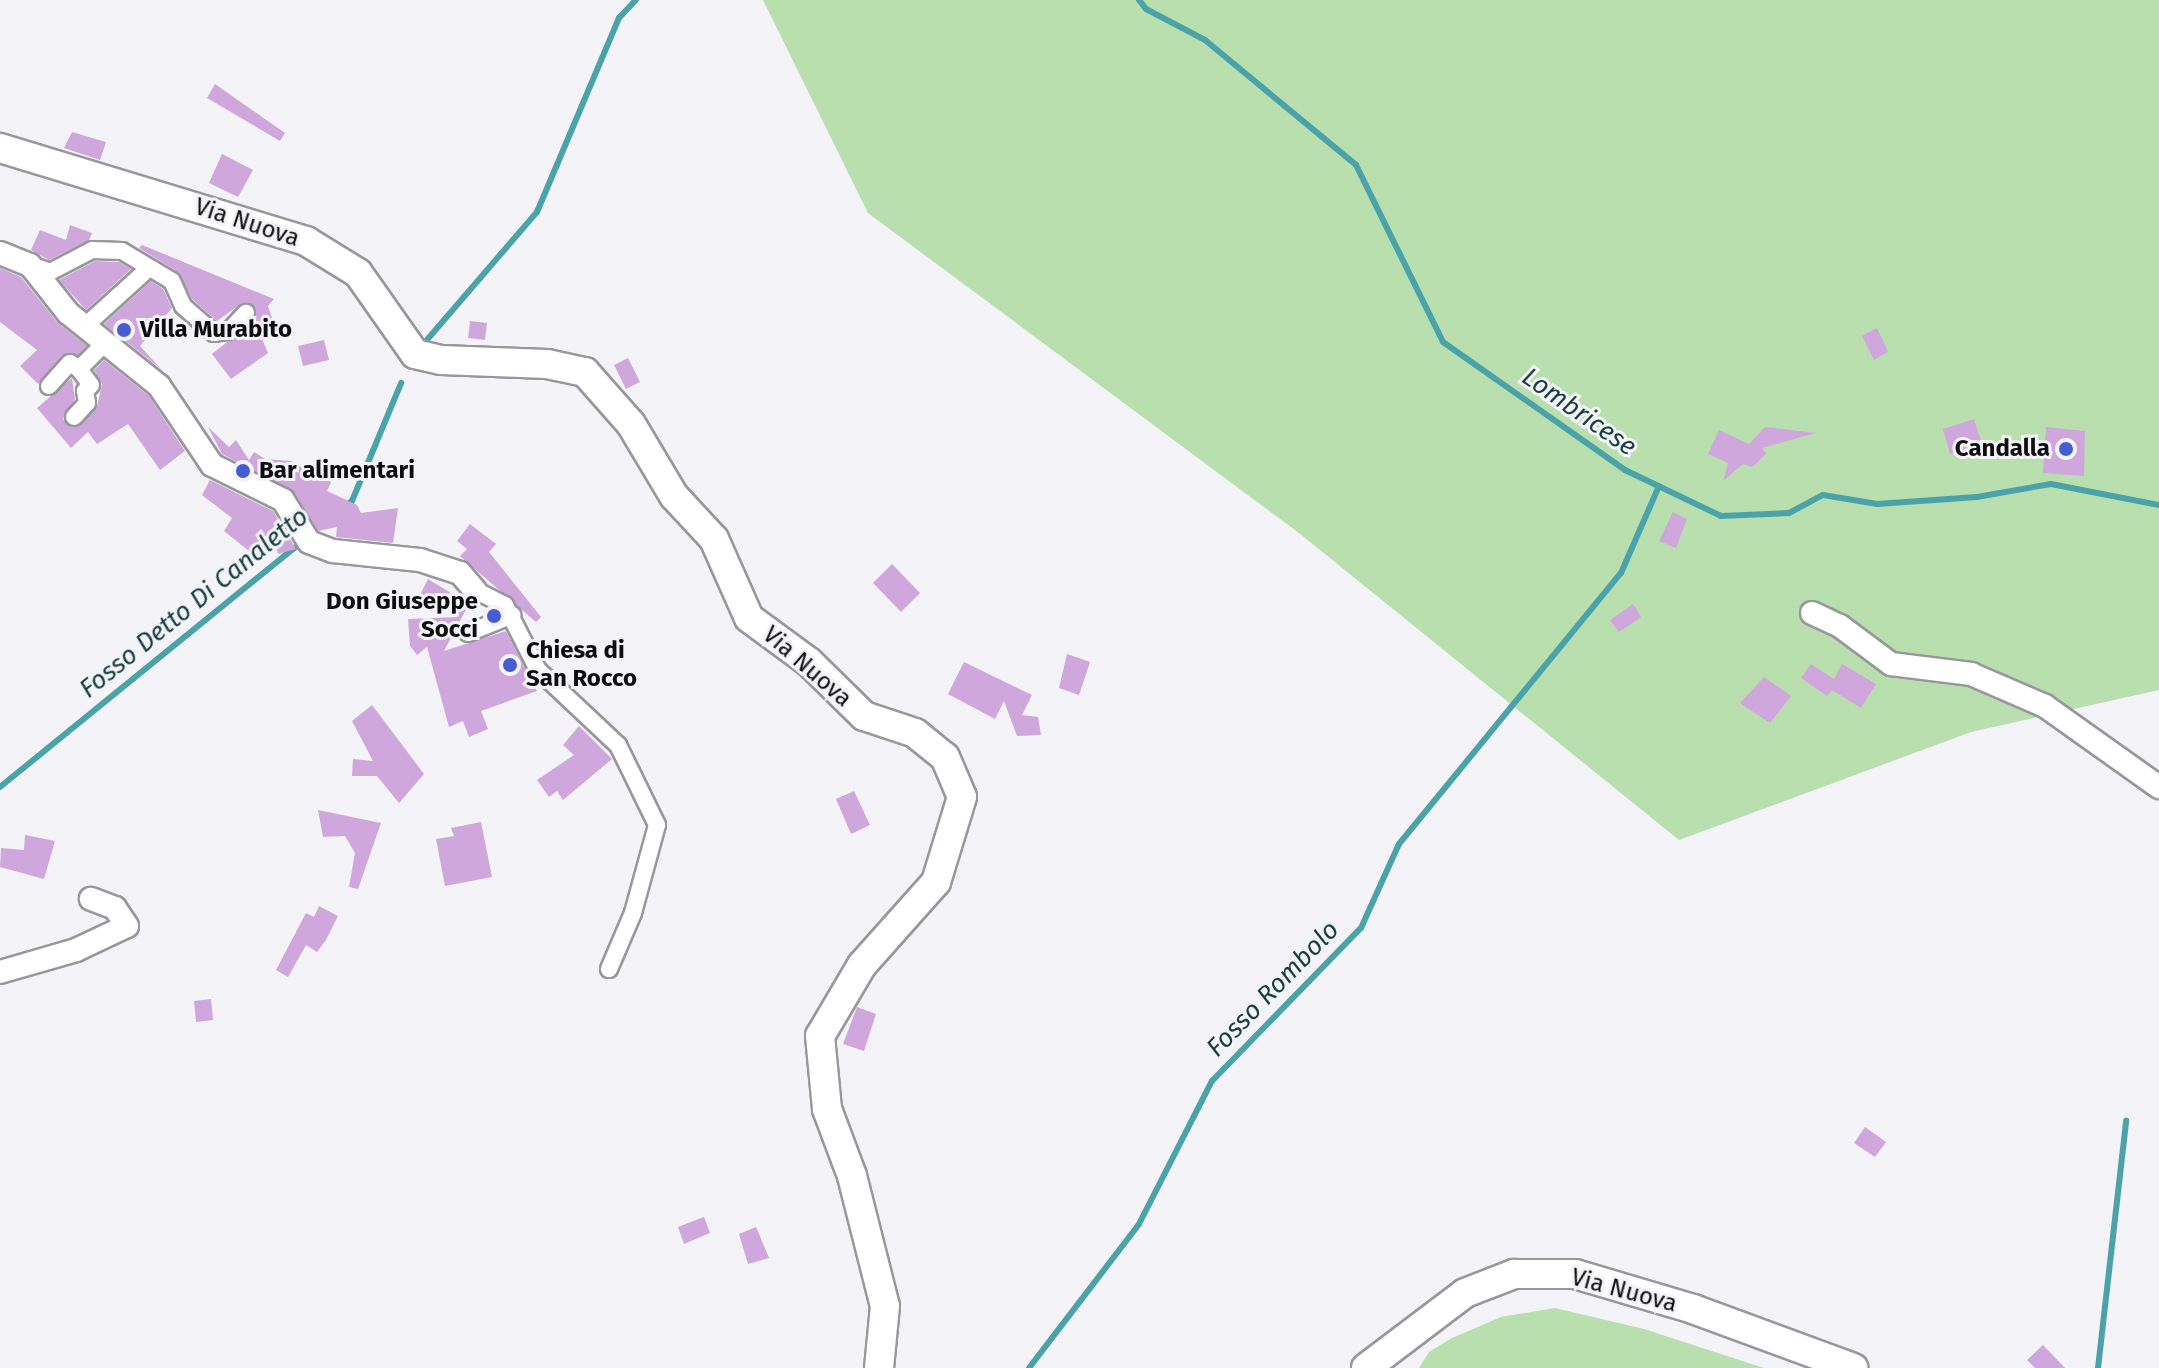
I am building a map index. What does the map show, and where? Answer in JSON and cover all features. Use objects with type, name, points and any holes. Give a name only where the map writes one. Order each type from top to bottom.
[{"type":"street","name":"Via Nuova","points":[[0,148],[306,241],[358,273],[415,354],[441,360],[547,364],[585,372],[631,424],[674,496],[714,539],[749,618],[809,662],[864,716],[915,733],[945,757],[962,797],[936,882],[862,965],[820,1036],[827,1109],[852,1176],[885,1306],[879,1368]]},
{"type":"street","points":[[0,253],[50,272],[92,250],[110,248],[172,281],[183,306],[214,333],[229,331],[246,313]]},
{"type":"street","points":[[30,265],[84,327],[159,386],[212,465],[283,500],[309,542],[333,551],[420,560],[460,573],[475,590],[513,615],[538,670],[618,745],[657,825],[633,913],[609,969]]},
{"type":"street","points":[[84,327],[149,268]]},
{"type":"street","points":[[79,369],[105,343]]},
{"type":"street","points":[[49,386],[70,363],[79,369],[91,385],[85,391],[87,403],[74,417]]},
{"type":"street","points":[[1812,613],[1840,626],[1891,664],[1971,674],[2045,706],[2159,787]]},
{"type":"street","points":[[468,633],[513,615]]},
{"type":"street","points":[[0,972],[76,950],[127,926],[115,908],[91,899]]},
{"type":"street","name":"Via Nuova","points":[[1366,1368],[1465,1293],[1514,1274],[1575,1274],[1693,1309],[1853,1368]]},
{"type":"green space","points":[[763,0],[2159,0],[2159,690],[1971,732],[1679,840],[1299,533],[868,213]]},
{"type":"green space","points":[[1555,1308],[1644,1329],[1764,1368],[1419,1368],[1429,1352],[1452,1338],[1501,1317]]},
{"type":"building","points":[[215,84],[285,133],[280,141],[207,98]]},
{"type":"building","points":[[72,132],[106,142],[100,160],[64,148]]},
{"type":"building","points":[[222,154],[253,170],[238,197],[209,183]]},
{"type":"building","points":[[70,225],[92,233],[89,240],[49,260],[31,250],[40,230],[66,240]]},
{"type":"building","points":[[142,245],[274,299],[268,306],[277,333],[262,339],[268,353],[231,379],[212,354],[254,321],[254,306],[242,303],[217,321],[192,299],[178,272],[139,248]]},
{"type":"building","points":[[95,261],[119,262],[131,269],[86,310],[59,280]]},
{"type":"building","points":[[0,268],[21,277],[57,322],[87,346],[78,355],[62,355],[38,384],[20,366],[37,350],[0,322]]},
{"type":"building","points":[[151,281],[163,289],[172,308],[140,346],[161,369],[104,324]]},
{"type":"building","points":[[470,321],[487,323],[485,340],[468,338]]},
{"type":"building","points":[[1877,328],[1888,352],[1874,360],[1862,336]]},
{"type":"building","points":[[324,340],[329,360],[303,366],[298,346]]},
{"type":"building","points":[[628,358],[640,382],[626,389],[614,365]]},
{"type":"building","points":[[104,360],[149,396],[185,451],[160,470],[128,424],[97,444],[88,432],[71,448],[37,408],[72,378],[75,399],[63,419],[71,427],[81,425],[97,407],[102,384],[94,370]]},
{"type":"building","points":[[1974,419],[1982,444],[1950,454],[1943,429]]},
{"type":"building","points":[[208,427],[229,447],[236,440],[249,460],[254,452],[265,459],[291,461],[331,482],[327,491],[357,505],[361,513],[398,508],[393,543],[336,537],[337,527],[318,531],[294,492],[222,454]]},
{"type":"building","points":[[1765,427],[1816,433],[1762,448],[1766,454],[1752,467],[1743,464],[1723,481],[1728,463],[1708,454],[1719,430],[1749,444]]},
{"type":"building","points":[[2046,427],[2085,431],[2084,476],[2043,473]]},
{"type":"building","points":[[210,480],[273,511],[296,549],[278,554],[276,543],[259,559],[224,531],[232,518],[202,495]]},
{"type":"building","points":[[1673,512],[1687,519],[1676,548],[1659,541]]},
{"type":"building","points":[[470,524],[496,544],[489,552],[541,617],[536,622],[460,556],[467,549],[457,541]]},
{"type":"building","points":[[892,564],[920,593],[901,612],[873,583]]},
{"type":"building","points":[[428,579],[469,604],[444,651],[506,631],[537,691],[481,711],[488,729],[469,737],[463,721],[449,727],[427,647],[417,655],[410,646],[408,619],[458,617],[420,595]]},
{"type":"building","points":[[1633,604],[1641,617],[1619,632],[1610,620]]},
{"type":"building","points":[[1067,654],[1090,662],[1079,695],[1059,688]]},
{"type":"building","points":[[964,662],[1032,695],[1022,715],[1038,717],[1041,735],[1017,736],[1004,701],[995,719],[948,694]]},
{"type":"building","points":[[1811,664],[1834,679],[1842,664],[1876,684],[1861,708],[1832,690],[1827,696],[1801,678]]},
{"type":"building","points":[[1764,677],[1791,696],[1770,723],[1740,703]]},
{"type":"building","points":[[372,705],[424,774],[399,803],[377,776],[352,776],[353,759],[373,761],[352,721]]},
{"type":"building","points":[[579,726],[612,759],[563,800],[557,791],[549,797],[537,780],[574,755],[563,745]]},
{"type":"building","points":[[854,791],[870,825],[851,834],[836,799]]},
{"type":"building","points":[[318,810],[381,823],[358,889],[349,887],[355,853],[345,836],[323,837]]},
{"type":"building","points":[[481,822],[492,877],[445,886],[436,839],[454,836],[451,828]]},
{"type":"building","points":[[25,835],[55,841],[44,879],[0,867],[1,848],[24,850]]},
{"type":"building","points":[[319,906],[338,916],[317,952],[306,945],[288,977],[276,970],[306,913],[314,917]]},
{"type":"building","points":[[211,999],[213,1020],[196,1022],[194,1001]]},
{"type":"building","points":[[857,1007],[876,1014],[864,1051],[843,1044]]},
{"type":"building","points":[[1865,1127],[1886,1142],[1875,1157],[1854,1143]]},
{"type":"building","points":[[704,1217],[710,1233],[684,1244],[678,1227]]},
{"type":"building","points":[[756,1227],[769,1258],[748,1264],[739,1234]]},
{"type":"building","points":[[2043,1345],[2065,1368],[2035,1368],[2027,1360]]},
{"type":"waterway","name":"Fosso Detto Di Canaletto","points":[[426,341],[537,212],[619,18],[636,0]]},
{"type":"waterway","name":"Lombricese","points":[[1139,0],[1146,9],[1205,40],[1356,165],[1443,342],[1625,470],[1721,516],[1789,513],[1823,495],[1877,504],[1977,497],[2051,484],[2159,505]]},
{"type":"waterway","name":"Fosso Detto Di Canaletto","points":[[344,507],[352,501],[401,383]]},
{"type":"waterway","name":"Fosso Rombolo","points":[[1029,1368],[1139,1224],[1212,1081],[1361,928],[1399,844],[1621,573],[1659,486]]},
{"type":"waterway","name":"Fosso Detto Di Canaletto","points":[[0,787],[295,547]]},
{"type":"waterway","points":[[2098,1368],[2126,1121]]},
{"type":"place","name":"Villa Murabito","points":[[124,330]]},
{"type":"place","name":"Candalla","points":[[2066,449]]},
{"type":"place","name":"Bar alimentari","points":[[243,471]]},
{"type":"place","name":"Don Giuseppe Socci","points":[[494,616]]},
{"type":"place","name":"Chiesa di San Rocco","points":[[510,665]]}]
